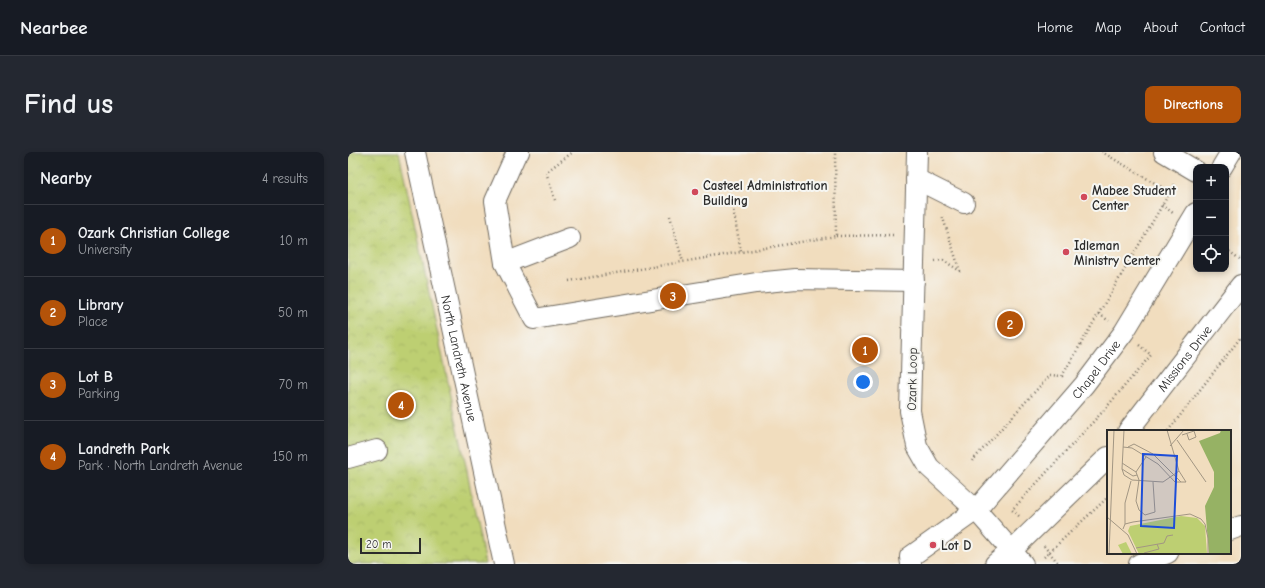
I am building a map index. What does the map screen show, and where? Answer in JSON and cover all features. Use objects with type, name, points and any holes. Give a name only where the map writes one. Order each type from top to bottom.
[{"type":"street","name":"North Landreth Avenue","points":[[415,152],[504,564]]},
{"type":"street","points":[[519,152],[516,154],[495,201],[505,263],[534,319],[776,281],[914,272]]},
{"type":"street","name":"Ozark Loop","points":[[917,152],[910,411],[917,446],[929,467],[976,510],[1017,557]]},
{"type":"street","points":[[1164,152],[1193,169]]},
{"type":"street","points":[[1224,164],[1231,152]]},
{"type":"street","points":[[916,179],[964,203]]},
{"type":"street","name":"Chapel Drive","points":[[911,564],[910,557],[976,510],[1084,385],[1124,332],[1193,218]]},
{"type":"street","points":[[505,263],[570,238]]},
{"type":"street","name":"Missions Drive","points":[[1129,430],[1241,285]]},
{"type":"street","points":[[348,458],[377,450]]},
{"type":"street","points":[[995,564],[1017,557],[1031,531],[1107,458]]},
{"type":"street","points":[[1231,530],[1241,526]]},
{"type":"street","points":[[1139,564],[1165,554]]},
{"type":"path","points":[[555,200],[546,172],[573,152]]},
{"type":"path","points":[[835,152],[836,236]]},
{"type":"path","points":[[972,461],[1050,375],[1062,376],[1170,192],[1102,152]]},
{"type":"path","points":[[732,203],[740,252]]},
{"type":"path","points":[[914,272],[943,260],[960,271],[942,215]]},
{"type":"path","points":[[670,216],[683,262]]},
{"type":"path","points":[[570,281],[836,236],[915,234]]},
{"type":"path","points":[[1229,252],[1241,260]]},
{"type":"path","points":[[1059,564],[1031,531],[1028,525],[1012,510],[1105,409],[1151,355],[1124,332],[1099,314]]},
{"type":"path","points":[[1169,430],[1241,337]]},
{"type":"path","points":[[1044,557],[1107,498]]},
{"type":"green space","points":[[348,152],[399,152],[466,466],[485,564],[348,564]]},
{"type":"place","name":"Casteel Administration Building","points":[[695,192]]},
{"type":"place","name":"Mabee Student Center","points":[[1084,197]]},
{"type":"place","name":"Idleman Ministry Center","points":[[1066,252]]},
{"type":"place","name":"Lot B","points":[[673,296]]},
{"type":"place","name":"Library","points":[[1010,324]]},
{"type":"place","name":"Ozark Christian College","points":[[865,350]]},
{"type":"place","name":"Landreth Park","points":[[401,405]]},
{"type":"place","name":"Lot D","points":[[933,545]]}]
